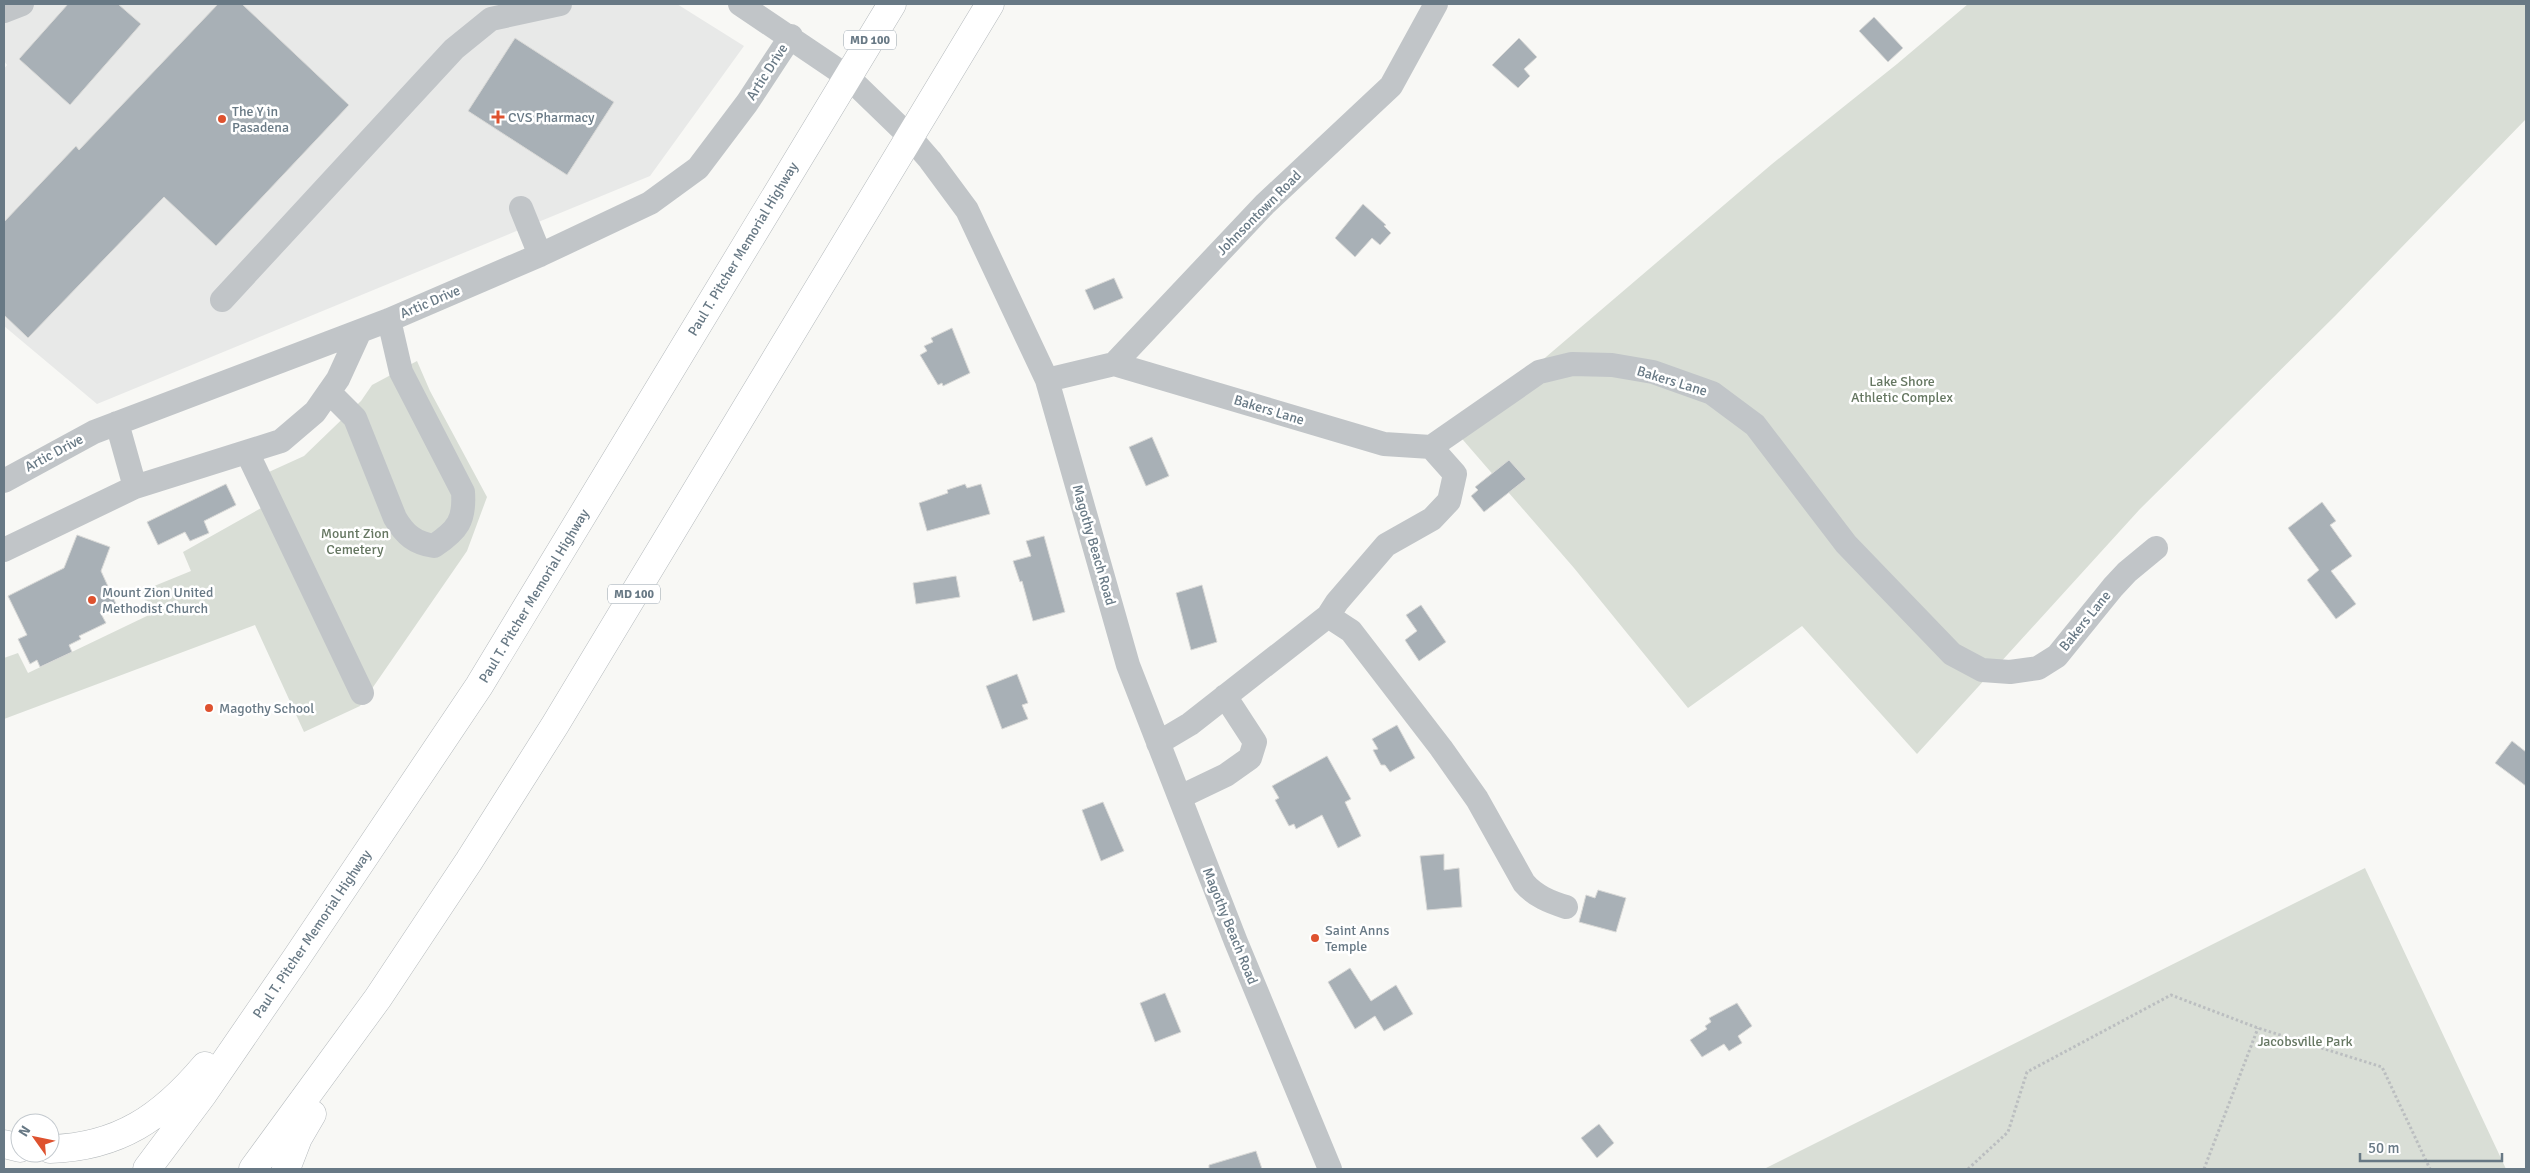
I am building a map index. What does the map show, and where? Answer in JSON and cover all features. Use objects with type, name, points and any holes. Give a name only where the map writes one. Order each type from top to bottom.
[{"type":"main road","name":"Paul T. Pitcher Memorial Highway","points":[[147,1169],[203,1094],[479,686],[892,4]]},
{"type":"main road","name":"MD 100","points":[[253,1169],[378,998],[469,861],[555,724],[990,4]]},
{"type":"main road","points":[[60,1148],[89,1144],[131,1132],[164,1108],[193,1080],[295,960]]},
{"type":"main road","points":[[286,1169],[298,1138],[378,998]]},
{"type":"street","points":[[4,11],[22,4]]},
{"type":"street","points":[[222,300],[454,49],[491,19],[560,4]]},
{"type":"street","name":"Magothy Beach Road","points":[[740,4],[848,77],[910,137],[930,160],[967,210],[1047,380],[1128,665],[1236,942],[1330,1169]]},
{"type":"street","name":"Johnsontown Road","points":[[1114,364],[1265,204],[1391,86],[1436,4]]},
{"type":"street","name":"Artic Drive","points":[[4,481],[94,432],[389,320],[540,255],[650,203],[698,168],[747,103],[790,36]]},
{"type":"street","points":[[521,208],[540,255]]},
{"type":"street","points":[[329,392],[355,418],[395,518],[404,533],[421,544],[434,546],[445,538],[460,524],[464,507],[463,492],[401,372],[389,320]]},
{"type":"street","points":[[4,550],[135,487],[281,441],[315,412],[338,379],[360,331]]},
{"type":"street","points":[[1047,380],[1114,364]]},
{"type":"street","name":"Bakers Lane","points":[[1114,364],[1384,444],[1430,447],[1539,372],[1572,364],[1612,365],[1653,372],[1712,393],[1755,425],[1846,544],[1952,654],[1982,670],[2010,672],[2038,668],[2057,656],[2113,586],[2156,548]]},
{"type":"street","points":[[117,423],[135,487]]},
{"type":"street","points":[[1158,743],[1190,724],[1328,616],[1337,602],[1386,544],[1432,519],[1449,501],[1455,474],[1430,447]]},
{"type":"street","points":[[247,452],[362,693]]},
{"type":"street","points":[[1328,616],[1351,631],[1441,748],[1477,799],[1524,883],[1531,892],[1566,907]]},
{"type":"street","points":[[1180,797],[1226,775],[1250,758],[1255,742],[1225,696]]},
{"type":"path","points":[[1968,1169],[2008,1132],[2027,1072],[2172,995],[2258,1028],[2382,1067],[2430,1169]]},
{"type":"path","points":[[2204,1169],[2258,1028]]},
{"type":"shaded area","points":[[4,4],[677,4],[744,46],[650,176],[97,404],[4,326],[4,69],[7,65],[4,61]]},
{"type":"green space","name":"Lake Shore Athletic Complex","points":[[1968,4],[2526,4],[2526,119],[2335,316],[2140,509],[1917,754],[1802,626],[1688,708],[1574,568],[1457,433],[1772,164],[1897,64]]},
{"type":"green space","name":"Mount Zion Cemetery","points":[[417,361],[430,391],[487,497],[467,551],[360,706],[304,732],[255,625],[4,719],[4,658],[18,653],[28,673],[149,615],[142,591],[191,571],[183,552],[263,507],[249,481],[304,456],[361,401],[372,385]]},
{"type":"green space","name":"Jacobsville Park","points":[[2365,868],[2506,1169],[1764,1169]]},
{"type":"building","points":[[68,4],[118,4],[141,24],[70,105],[19,59]]},
{"type":"building","name":"The Y in Pasadena","points":[[218,4],[242,4],[349,105],[216,246],[164,197],[28,338],[4,315],[4,222],[76,146],[79,150]]},
{"type":"building","points":[[1874,17],[1903,48],[1888,62],[1859,31]]},
{"type":"building","name":"CVS Pharmacy","points":[[515,38],[614,102],[567,175],[468,111]]},
{"type":"building","points":[[1519,38],[1537,57],[1524,69],[1530,76],[1518,88],[1492,65]]},
{"type":"building","points":[[1363,204],[1386,225],[1384,226],[1391,233],[1380,245],[1372,238],[1355,257],[1335,238]]},
{"type":"building","points":[[1114,278],[1123,298],[1094,310],[1085,290]]},
{"type":"building","points":[[952,328],[970,373],[943,386],[942,383],[938,385],[920,355],[927,351],[924,346],[933,342],[931,338]]},
{"type":"building","points":[[1152,437],[1169,476],[1146,486],[1129,447]]},
{"type":"building","points":[[1509,460],[1526,479],[1484,512],[1471,496],[1478,490],[1475,487]]},
{"type":"building","points":[[226,484],[236,505],[204,521],[209,533],[190,541],[185,532],[158,545],[147,522]]},
{"type":"building","points":[[965,484],[967,488],[981,484],[990,514],[927,531],[919,503],[948,493],[947,490]]},
{"type":"building","points":[[2322,502],[2336,521],[2330,525],[2352,556],[2331,571],[2356,604],[2336,619],[2307,580],[2319,570],[2288,528]]},
{"type":"building","name":"Mount Zion United Methodist Church","points":[[77,535],[110,547],[101,571],[116,604],[100,612],[106,623],[79,636],[81,639],[69,645],[72,652],[40,667],[37,660],[30,664],[18,639],[27,635],[8,596],[64,568]]},
{"type":"building","points":[[1044,536],[1065,612],[1033,621],[1022,581],[1020,582],[1013,561],[1031,556],[1026,541]]},
{"type":"building","points":[[956,576],[960,597],[916,604],[913,583]]},
{"type":"building","points":[[1202,585],[1217,642],[1191,650],[1176,593]]},
{"type":"building","points":[[1421,605],[1446,642],[1419,661],[1405,640],[1417,631],[1406,615]]},
{"type":"building","points":[[1017,674],[1028,703],[1022,705],[1028,719],[1002,729],[986,686]]},
{"type":"building","points":[[1397,725],[1415,758],[1390,772],[1385,765],[1381,765],[1373,750],[1378,749],[1372,739]]},
{"type":"building","points":[[2512,741],[2526,752],[2526,786],[2495,763]]},
{"type":"building","points":[[1327,756],[1351,799],[1345,802],[1361,836],[1338,848],[1322,815],[1296,829],[1294,824],[1289,826],[1275,800],[1279,798],[1272,786]]},
{"type":"building","points":[[1103,802],[1124,851],[1101,861],[1082,810]]},
{"type":"building","points":[[1444,854],[1444,870],[1459,868],[1462,907],[1427,910],[1420,856]]},
{"type":"building","points":[[1598,890],[1626,898],[1616,932],[1579,922],[1586,895],[1595,898]]},
{"type":"building","points":[[1350,968],[1371,1001],[1396,985],[1413,1014],[1384,1031],[1375,1016],[1355,1029],[1328,982]]},
{"type":"building","points":[[1165,993],[1181,1032],[1155,1042],[1140,1003]]},
{"type":"building","points":[[1737,1003],[1752,1026],[1738,1036],[1742,1043],[1729,1051],[1724,1044],[1702,1057],[1690,1040],[1707,1029],[1705,1026],[1711,1022],[1709,1018]]},
{"type":"building","points":[[1599,1124],[1614,1143],[1597,1158],[1581,1138]]},
{"type":"building","points":[[1256,1151],[1262,1169],[1209,1169],[1209,1165]]},
{"type":"place","name":"CVS Pharmacy","points":[[498,117]]},
{"type":"place","name":"The Y in Pasadena","points":[[222,119]]},
{"type":"place","name":"Mount Zion United Methodist Church","points":[[92,600]]},
{"type":"place","name":"Magothy School","points":[[209,708]]},
{"type":"place","name":"Saint Anns Temple","points":[[1315,938]]}]
